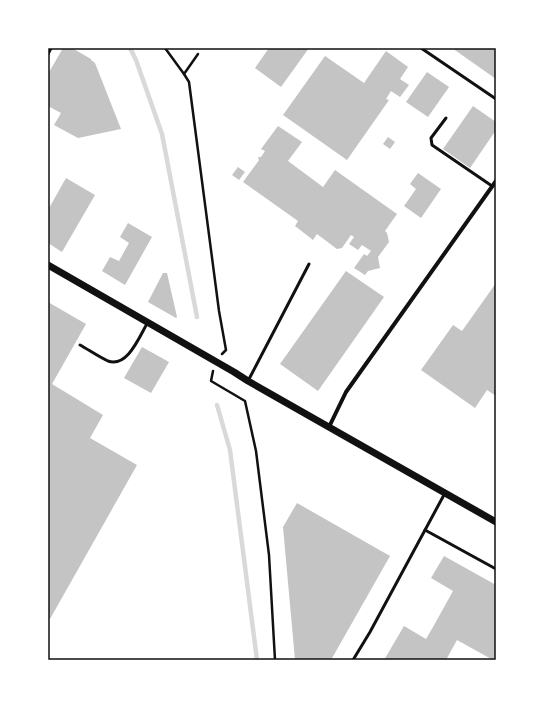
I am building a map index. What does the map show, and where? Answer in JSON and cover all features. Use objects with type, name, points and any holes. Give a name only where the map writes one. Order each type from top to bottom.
[{"type":"street","points":[[329,427],[346,392],[496,181]]},
{"type":"street","points":[[48,265],[496,522]]},
{"type":"lane","points":[[48,54],[51,48]]},
{"type":"lane","points":[[422,48],[496,99]]},
{"type":"lane","points":[[446,118],[431,138],[432,145],[492,186]]},
{"type":"lane","points":[[248,381],[309,264]]},
{"type":"lane","points":[[80,345],[109,361],[119,362],[132,352],[148,322]]},
{"type":"lane","points":[[353,660],[370,632],[445,493]]},
{"type":"lane","points":[[425,530],[496,569]]},
{"type":"path","points":[[165,48],[189,82],[219,311],[226,350],[216,362],[210,381],[245,401],[256,451],[269,555],[275,660]]},
{"type":"path","points":[[184,74],[198,54]]},
{"type":"building","points":[[63,48],[72,48],[95,63],[121,129],[78,138],[54,125],[61,113],[48,106],[48,74]]},
{"type":"building","points":[[269,48],[309,48],[281,87],[255,68]]},
{"type":"building","points":[[452,48],[496,48],[496,79]]},
{"type":"building","points":[[386,51],[408,67],[400,79],[409,85],[400,97],[391,91],[386,99],[389,100],[347,160],[283,115],[325,56],[364,83]]},
{"type":"building","points":[[427,72],[449,87],[428,117],[406,102]]},
{"type":"building","points":[[473,106],[496,122],[496,130],[470,168],[443,149]]},
{"type":"building","points":[[278,126],[302,142],[288,161],[323,187],[335,170],[397,214],[385,231],[389,242],[378,257],[380,268],[368,271],[365,275],[354,268],[364,254],[367,256],[371,251],[362,245],[358,250],[349,244],[354,237],[351,235],[342,248],[337,249],[317,234],[313,240],[295,226],[298,221],[243,182],[259,160],[258,157],[261,157],[265,151],[261,149]]},
{"type":"building","points":[[388,137],[395,142],[390,149],[383,144]]},
{"type":"building","points":[[238,167],[245,172],[239,180],[232,175]]},
{"type":"building","points":[[418,173],[441,189],[421,218],[404,206],[416,189],[410,184]]},
{"type":"building","points":[[66,178],[95,195],[62,252],[48,243],[48,210]]},
{"type":"building","points":[[128,223],[152,237],[125,285],[102,271],[110,257],[119,261],[129,243],[120,237]]},
{"type":"building","points":[[346,271],[384,297],[318,391],[280,364]]},
{"type":"building","points":[[163,273],[167,273],[176,318],[148,302]]},
{"type":"building","points":[[496,283],[496,396],[487,390],[475,408],[421,370],[453,325],[462,331]]},
{"type":"building","points":[[48,302],[86,324],[52,384],[103,415],[90,438],[137,465],[50,619],[48,618]]},
{"type":"building","points":[[142,347],[169,362],[151,393],[124,378]]},
{"type":"building","points":[[297,503],[390,556],[331,660],[295,660],[283,527]]},
{"type":"building","points":[[444,556],[496,585],[496,655],[493,660],[457,640],[446,660],[384,660],[404,626],[426,639],[433,627],[453,591],[431,578]]},
{"type":"waterway","points":[[130,48],[136,60],[162,134],[197,317]]},
{"type":"waterway","points":[[217,405],[230,450],[257,660]]}]
